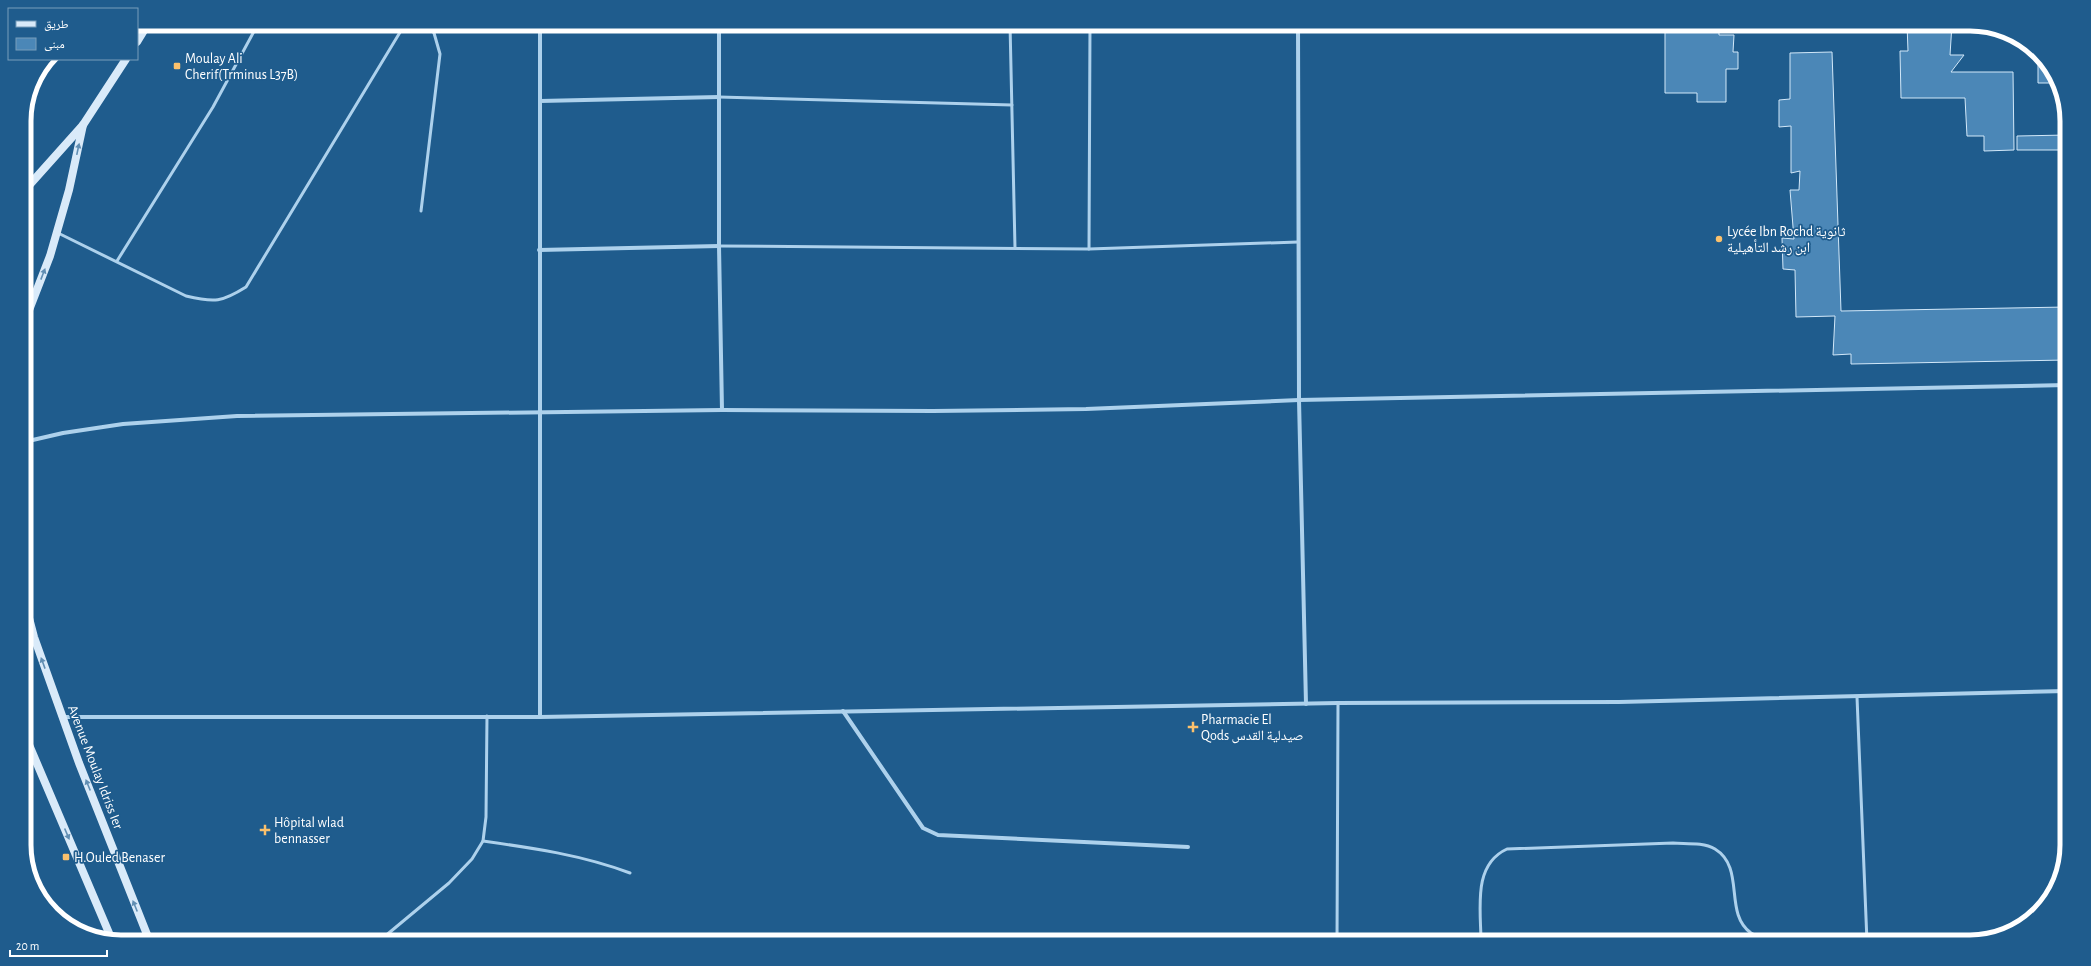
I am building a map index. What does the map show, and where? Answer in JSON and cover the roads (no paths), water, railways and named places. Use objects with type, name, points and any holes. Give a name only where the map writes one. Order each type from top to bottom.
[{"type":"main road","points":[[138,40],[144,31]]},
{"type":"main road","points":[[31,183],[83,126],[125,60]]},
{"type":"main road","points":[[31,305],[50,256],[57,232],[69,190],[83,126]]},
{"type":"main road","name":"Avenue Moulay Idriss Ier","points":[[31,626],[79,763],[147,935]]},
{"type":"main road","points":[[31,749],[109,934]]},
{"type":"street","points":[[540,31],[540,717]]},
{"type":"street","points":[[719,31],[719,246],[722,410]]},
{"type":"street","points":[[1298,31],[1299,400],[1306,704]]},
{"type":"street","points":[[540,101],[719,97]]},
{"type":"street","points":[[539,250],[719,246]]},
{"type":"street","points":[[31,440],[63,433],[123,424],[237,416],[722,410],[933,411],[1086,409],[1299,400],[2060,385]]},
{"type":"street","points":[[63,717],[540,717],[1338,703],[1611,702],[2060,691]]},
{"type":"street","points":[[842,711],[923,828],[938,835],[1188,847]]},
{"type":"lane","points":[[117,261],[214,107],[254,31]]},
{"type":"lane","points":[[57,232],[186,296],[207,301],[227,298],[246,287],[401,31]]},
{"type":"lane","points":[[421,211],[440,54],[434,33],[432,31]]},
{"type":"lane","points":[[1010,31],[1015,248]]},
{"type":"lane","points":[[1089,249],[1090,31]]},
{"type":"lane","points":[[719,97],[1012,105]]},
{"type":"lane","points":[[719,246],[1089,249],[1298,242]]},
{"type":"lane","points":[[1857,697],[1867,935]]},
{"type":"lane","points":[[1337,935],[1338,703]]},
{"type":"lane","points":[[386,935],[449,883],[472,859],[483,841],[486,817],[487,716]]},
{"type":"lane","points":[[483,841],[547,850],[597,861],[630,873]]},
{"type":"lane","points":[[1481,935],[1481,886],[1484,872],[1497,853],[1507,848],[1672,843],[1700,844],[1714,849],[1725,858],[1730,867],[1738,914],[1744,926],[1755,935]]},
{"type":"place","name":"Moulay Ali Cherif(Trminus L37B)","points":[[177,66]]},
{"type":"place","name":"Lycée Ibn Rochd ثانوية ابن رشد التأهيلية","points":[[1719,239]]},
{"type":"place","name":"Pharmacie El Qods صيدلية القدس","points":[[1193,727]]},
{"type":"place","name":"Hôpital wlad bennasser","points":[[265,830]]},
{"type":"place","name":"H.Ouled Benaser","points":[[66,857]]}]
